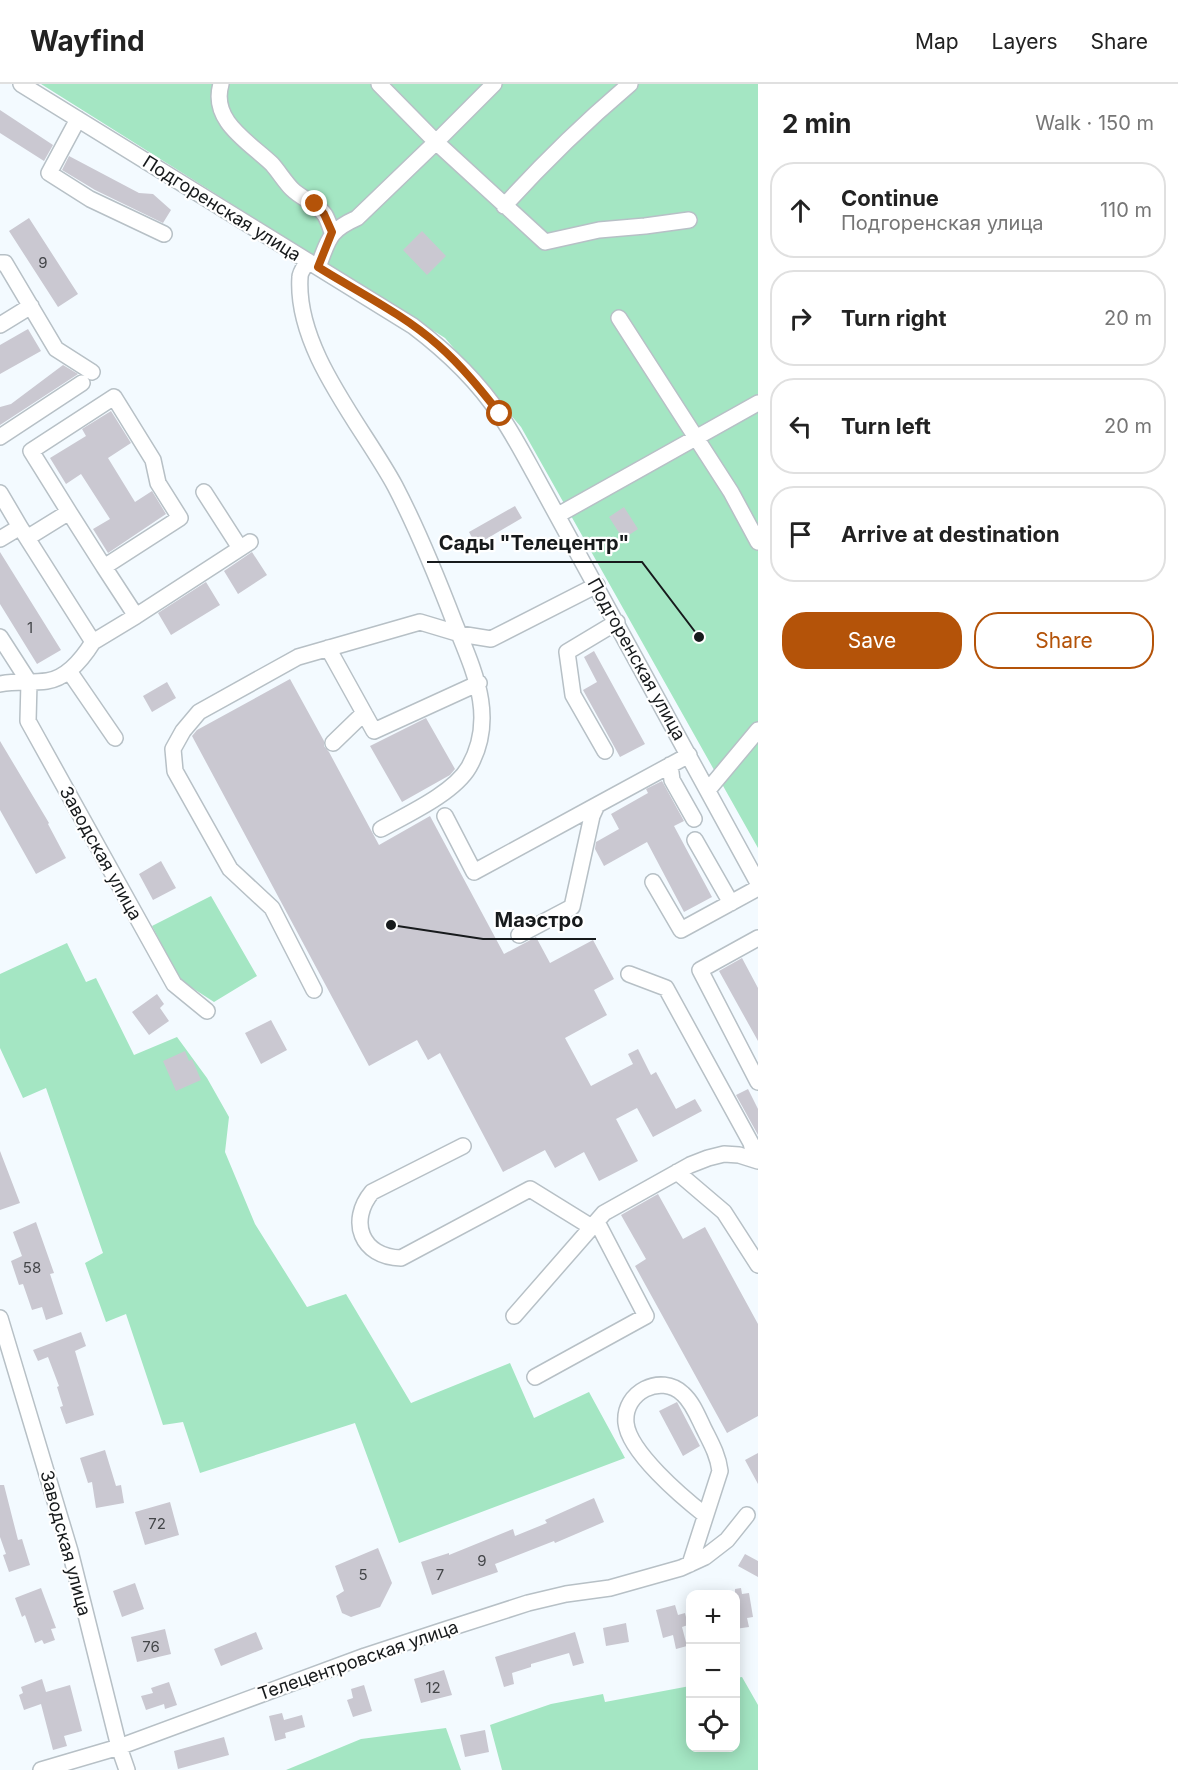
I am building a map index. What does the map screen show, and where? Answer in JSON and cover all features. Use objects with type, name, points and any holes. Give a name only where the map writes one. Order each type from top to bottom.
[{"type":"street","name":"Подгоренская улица","points":[[21,84],[413,326],[438,345],[460,367],[500,414],[597,585],[758,883]]},
{"type":"street","points":[[378,84],[436,142],[545,242],[599,230],[689,220]]},
{"type":"street","points":[[381,830],[455,786],[469,767],[479,742],[483,712],[478,682],[427,552],[394,485],[317,354],[304,314],[300,275],[313,264],[332,232],[340,225],[357,218],[494,84]]},
{"type":"street","points":[[504,206],[542,164],[592,116],[630,84]]},
{"type":"street","points":[[216,87],[218,106],[229,124],[250,147],[272,164],[293,190],[315,204],[324,214],[332,232]]},
{"type":"street","points":[[78,119],[49,173],[90,199],[164,234]]},
{"type":"street","points":[[0,263],[5,263],[56,349],[87,377],[0,437]]},
{"type":"street","points":[[0,325],[31,306]]},
{"type":"street","points":[[619,318],[731,492],[758,542]]},
{"type":"street","points":[[104,567],[180,518],[158,483],[153,460],[114,397],[31,451],[104,567],[136,616]]},
{"type":"street","points":[[558,515],[758,403]]},
{"type":"street","points":[[0,684],[16,681],[51,681],[69,671],[83,658],[93,642],[245,545],[204,492]]},
{"type":"street","points":[[0,493],[93,642]]},
{"type":"street","points":[[0,539],[23,532],[69,512]]},
{"type":"street","points":[[314,990],[272,908],[230,869],[175,771],[173,749],[183,731],[199,712],[298,657],[420,622],[460,634],[491,639],[597,585]]},
{"type":"street","points":[[605,751],[573,695],[567,652],[617,622]]},
{"type":"street","points":[[0,638],[28,681]]},
{"type":"street","points":[[328,648],[374,731],[478,682]]},
{"type":"street","points":[[69,671],[115,738]]},
{"type":"street","name":"Заводская улица","points":[[28,681],[28,722],[174,984],[207,1011]]},
{"type":"street","points":[[333,743],[364,712]]},
{"type":"street","points":[[708,790],[758,730]]},
{"type":"street","points":[[445,816],[474,872],[689,754]]},
{"type":"street","points":[[670,765],[672,780],[694,819]]},
{"type":"street","points":[[519,935],[572,907],[592,816],[597,805]]},
{"type":"street","points":[[695,840],[730,903]]},
{"type":"street","points":[[653,882],[681,930],[758,888]]},
{"type":"street","points":[[758,938],[700,970],[758,1082]]},
{"type":"street","points":[[630,974],[666,988],[751,1143],[757,1160]]},
{"type":"street","points":[[463,1146],[372,1192],[364,1202],[360,1219],[362,1236],[369,1246],[382,1255],[400,1258],[530,1189],[595,1225],[646,1316],[535,1377]]},
{"type":"street","points":[[514,1316],[604,1213],[677,1172],[708,1158],[724,1154],[757,1160]]},
{"type":"street","points":[[677,1172],[724,1212],[751,1250],[758,1265]]},
{"type":"street","name":"Заводская улица","points":[[0,1318],[70,1551],[119,1747],[127,1770]]},
{"type":"street","points":[[685,1566],[705,1515],[720,1471],[718,1457],[689,1401],[682,1393],[673,1387],[650,1386],[631,1400],[626,1423],[631,1437],[643,1455],[677,1493],[705,1515]]},
{"type":"street","name":"Телецентровская улица","points":[[41,1770],[119,1747],[365,1656],[528,1603],[566,1594],[610,1588],[685,1566],[705,1557],[727,1540],[747,1515]]},
{"type":"green space","points":[[41,84],[758,84],[758,848],[521,427],[445,338]]},
{"type":"green space","points":[[211,896],[257,976],[214,1002],[180,980],[152,926]]},
{"type":"green space","points":[[67,943],[86,982],[96,978],[134,1055],[177,1037],[207,1078],[229,1117],[225,1152],[255,1224],[307,1307],[346,1294],[411,1403],[510,1363],[534,1418],[589,1392],[625,1458],[399,1543],[355,1423],[200,1473],[183,1422],[163,1425],[126,1314],[106,1322],[85,1263],[103,1253],[46,1088],[23,1098],[0,1048],[0,974]]},
{"type":"green space","points":[[740,1677],[742,1677],[758,1705],[758,1770],[502,1770],[490,1725],[551,1704],[603,1694],[605,1702],[686,1687],[686,1752],[740,1752]]},
{"type":"green space","points":[[446,1728],[461,1770],[286,1770],[361,1739]]},
{"type":"building","points":[[0,110],[53,145],[44,161],[0,133]]},
{"type":"building","points":[[69,156],[139,193],[153,194],[171,210],[163,223],[95,190],[62,170]]},
{"type":"building","points":[[29,218],[78,294],[58,307],[9,231]]},
{"type":"building","points":[[422,231],[446,256],[427,275],[403,250]]},
{"type":"building","points":[[28,329],[41,351],[0,374],[0,345]]},
{"type":"building","points":[[63,365],[78,374],[0,425],[0,407],[11,404]]},
{"type":"building","points":[[111,411],[131,443],[108,458],[135,502],[152,491],[166,514],[108,553],[93,529],[110,519],[81,474],[66,484],[50,458],[86,436],[82,429]]},
{"type":"building","points":[[515,506],[522,518],[476,545],[469,532]]},
{"type":"building","points":[[624,507],[638,529],[623,539],[609,517]]},
{"type":"building","points":[[0,552],[61,650],[37,664],[0,604]]},
{"type":"building","points":[[252,552],[267,575],[238,594],[224,571]]},
{"type":"building","points":[[206,582],[220,605],[171,635],[158,613]]},
{"type":"building","points":[[594,651],[645,744],[620,757],[583,690],[597,682],[584,657]]},
{"type":"building","points":[[290,679],[379,845],[430,816],[504,954],[536,937],[550,963],[593,940],[614,979],[594,990],[607,1015],[565,1038],[591,1086],[633,1064],[628,1054],[638,1049],[651,1075],[656,1072],[676,1109],[695,1099],[702,1111],[653,1137],[637,1108],[616,1119],[638,1161],[599,1181],[584,1152],[555,1168],[545,1150],[503,1172],[440,1053],[428,1060],[417,1040],[369,1066],[192,736],[197,730]]},
{"type":"building","points":[[167,682],[176,698],[152,712],[143,696]]},
{"type":"building","points":[[426,718],[455,769],[450,775],[402,802],[370,746]]},
{"type":"building","points":[[0,741],[49,823],[66,858],[36,874],[0,810]]},
{"type":"building","points":[[662,781],[684,821],[674,826],[712,897],[684,912],[647,842],[604,866],[595,849],[596,842],[619,829],[611,814],[648,793],[646,789]]},
{"type":"building","points":[[161,861],[176,888],[153,900],[139,874]]},
{"type":"building","points":[[742,958],[758,988],[758,1041],[719,971]]},
{"type":"building","points":[[157,994],[164,1004],[160,1008],[169,1021],[149,1035],[132,1012]]},
{"type":"building","points":[[271,1020],[287,1050],[261,1064],[245,1033]]},
{"type":"building","points":[[185,1051],[189,1061],[192,1059],[201,1080],[176,1091],[163,1061]]},
{"type":"building","points":[[748,1089],[758,1109],[758,1135],[736,1095]]},
{"type":"building","points":[[0,1151],[20,1203],[0,1210]]},
{"type":"building","points":[[658,1194],[683,1239],[705,1227],[758,1324],[758,1416],[727,1433],[635,1266],[646,1259],[621,1215]]},
{"type":"building","points":[[36,1222],[54,1273],[50,1274],[63,1314],[46,1320],[42,1307],[32,1310],[23,1284],[19,1285],[11,1261],[22,1256],[13,1232]]},
{"type":"building","points":[[81,1332],[86,1346],[75,1351],[94,1415],[66,1424],[60,1407],[63,1406],[57,1387],[59,1386],[48,1357],[38,1361],[33,1350]]},
{"type":"building","points":[[677,1402],[700,1446],[683,1456],[659,1411]]},
{"type":"building","points":[[105,1450],[116,1486],[121,1485],[124,1503],[96,1508],[92,1482],[88,1483],[80,1458]]},
{"type":"building","points":[[758,1453],[758,1484],[745,1460]]},
{"type":"building","points":[[0,1485],[4,1485],[18,1540],[22,1539],[30,1565],[9,1572],[0,1537]]},
{"type":"building","points":[[594,1498],[604,1522],[555,1543],[554,1541],[495,1564],[498,1572],[432,1595],[421,1562],[449,1553],[449,1555],[513,1529],[515,1536],[547,1523],[545,1520]]},
{"type":"building","points":[[170,1502],[179,1535],[145,1545],[135,1512]]},
{"type":"building","points":[[378,1548],[392,1583],[380,1607],[351,1617],[342,1613],[336,1596],[344,1591],[335,1566]]},
{"type":"building","points":[[745,1554],[758,1561],[758,1577],[738,1566]]},
{"type":"building","points":[[135,1583],[144,1609],[122,1617],[113,1591]]},
{"type":"building","points":[[41,1588],[56,1628],[51,1629],[55,1640],[44,1644],[42,1640],[35,1643],[25,1615],[22,1617],[15,1598]]},
{"type":"building","points":[[741,1588],[742,1594],[749,1593],[753,1617],[747,1618],[749,1627],[740,1628],[740,1590],[735,1589]]},
{"type":"building","points":[[675,1605],[678,1615],[685,1613],[686,1626],[682,1627],[686,1646],[676,1649],[673,1635],[663,1638],[656,1610]]},
{"type":"building","points":[[626,1623],[629,1642],[606,1646],[603,1628]]},
{"type":"building","points":[[165,1629],[171,1654],[137,1662],[131,1637]]},
{"type":"building","points":[[256,1632],[263,1649],[221,1666],[214,1649]]},
{"type":"building","points":[[575,1632],[584,1663],[573,1666],[569,1653],[531,1664],[531,1667],[512,1673],[514,1684],[504,1687],[495,1657]]},
{"type":"building","points":[[444,1670],[452,1695],[421,1703],[414,1679]]},
{"type":"building","points":[[42,1679],[46,1692],[70,1685],[82,1731],[64,1736],[67,1746],[53,1750],[41,1704],[24,1710],[19,1695],[23,1693],[21,1687]]},
{"type":"building","points":[[169,1682],[177,1705],[165,1709],[164,1704],[146,1710],[141,1696],[153,1693],[151,1688]]},
{"type":"building","points":[[364,1685],[372,1711],[353,1717],[347,1700],[353,1698],[351,1689]]},
{"type":"building","points":[[282,1713],[284,1720],[302,1715],[305,1727],[285,1733],[286,1738],[275,1741],[269,1716]]},
{"type":"building","points":[[485,1730],[489,1752],[465,1757],[460,1735]]},
{"type":"building","points":[[224,1737],[229,1755],[178,1769],[174,1751]]},
{"type":"place","name":"Сады \"Телецентр\"","points":[[699,637]]},
{"type":"place","name":"Маэстро","points":[[391,925]]},
{"type":"route","points":[[315,204],[324,214],[332,232],[318,267],[413,326],[438,345],[480,388],[500,414]]}]
